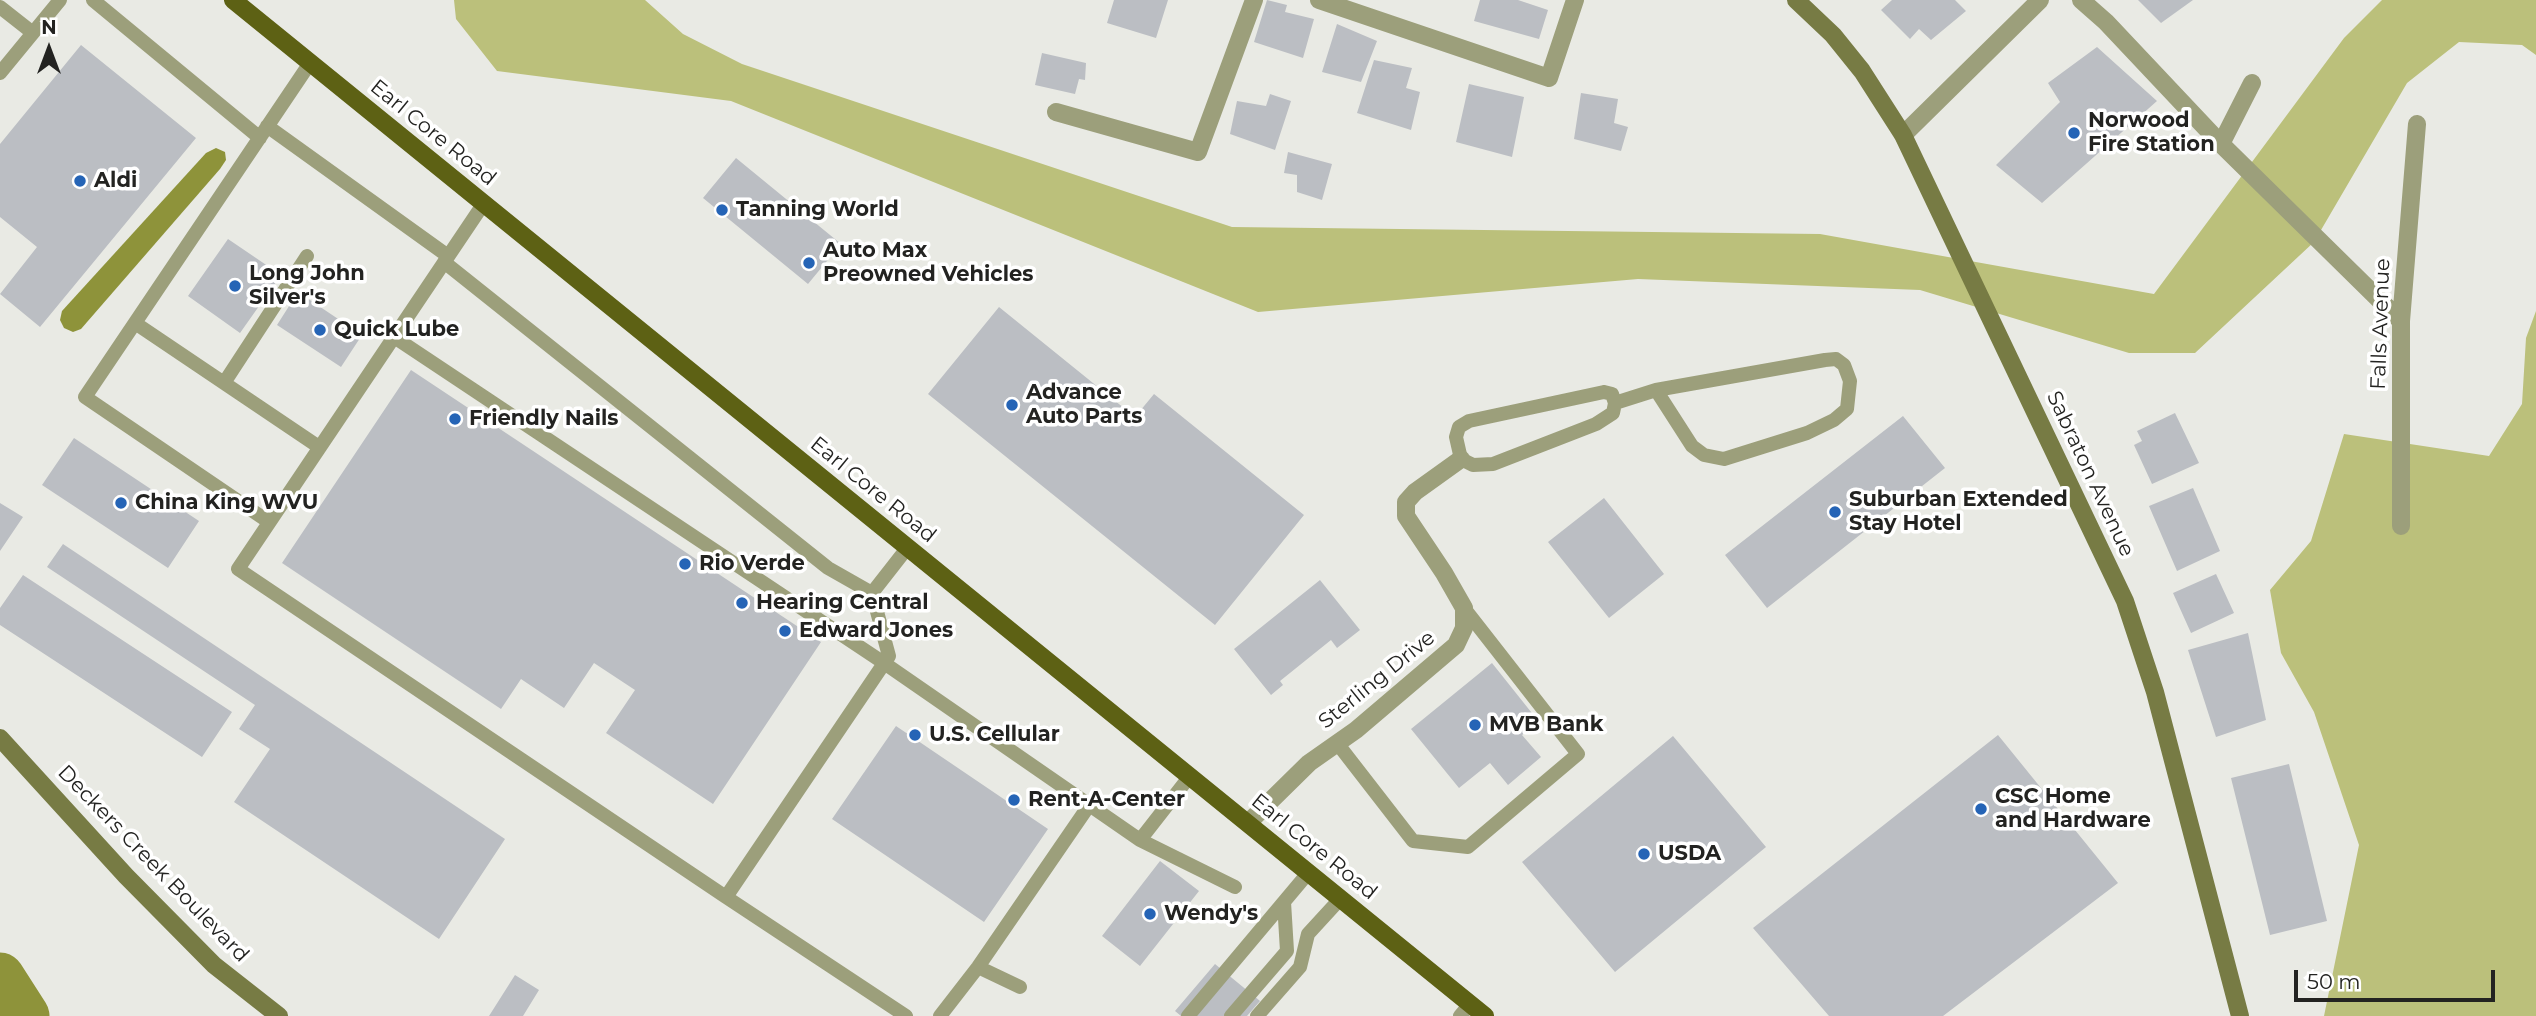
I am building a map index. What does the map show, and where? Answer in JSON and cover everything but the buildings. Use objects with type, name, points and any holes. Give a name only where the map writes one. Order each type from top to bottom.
[{"type":"main road","name":"Earl Core Road","points":[[233,0],[1341,898],[1465,1010],[1485,1016]]},
{"type":"street","points":[[1056,112],[1198,152],[1254,0]]},
{"type":"street","points":[[1319,0],[1549,78],[1576,0]]},
{"type":"street","name":"Sabraton Avenue","points":[[1796,0],[1833,35],[1862,71],[1903,135],[2125,601],[2155,692],[2240,1016]]},
{"type":"street","points":[[1903,135],[2040,0]]},
{"type":"street","points":[[2081,0],[2106,22],[2221,144],[2401,321]]},
{"type":"street","points":[[2221,144],[2252,83]]},
{"type":"street","name":"Falls Avenue","points":[[2401,526],[2401,321],[2417,124]]},
{"type":"street","points":[[1461,459],[1415,492],[1406,502],[1406,516],[1464,608]]},
{"type":"street","name":"Sterling Drive","points":[[1248,823],[1309,763],[1356,730],[1456,645],[1464,628],[1464,608]]},
{"type":"street","name":"Deckers Creek Boulevard","points":[[0,738],[126,876],[214,965],[279,1016]]},
{"type":"lane","points":[[0,73],[61,0]]},
{"type":"lane","points":[[93,0],[264,132],[446,259],[828,568],[873,593],[889,656],[726,897]]},
{"type":"lane","points":[[0,7],[33,33]]},
{"type":"lane","points":[[269,522],[85,397],[310,63]]},
{"type":"lane","points":[[484,203],[238,569],[906,1016]]},
{"type":"lane","points":[[224,383],[307,256]]},
{"type":"lane","points":[[135,323],[320,447]]},
{"type":"lane","points":[[394,337],[884,663],[1140,840],[1235,887]]},
{"type":"lane","points":[[1615,402],[1656,390],[1825,359],[1836,359],[1844,365],[1850,381],[1847,409],[1834,421],[1807,433],[1724,458],[1704,455],[1692,446],[1656,390]]},
{"type":"lane","points":[[1594,393],[1612,394],[1615,402],[1613,413],[1596,425],[1493,464],[1473,465],[1461,459],[1456,437],[1460,427],[1469,421],[1594,393]]},
{"type":"lane","points":[[873,593],[908,547]]},
{"type":"lane","points":[[1338,743],[1413,841],[1468,848],[1578,754],[1464,608]]},
{"type":"lane","points":[[1140,840],[1190,776]]},
{"type":"lane","points":[[940,1016],[978,967],[1090,804]]},
{"type":"lane","points":[[1188,1016],[1309,872]]},
{"type":"lane","points":[[1257,1016],[1300,967],[1308,934],[1341,898]]},
{"type":"lane","points":[[1231,1016],[1287,951],[1284,902]]},
{"type":"lane","points":[[978,967],[1020,987]]},
{"type":"shaded area","points":[[454,0],[645,0],[683,34],[742,64],[1232,227],[1820,234],[2154,294],[2344,38],[2382,0],[2536,0],[2536,55],[2522,45],[2459,42],[2407,83],[2314,242],[2195,353],[2129,353],[1920,290],[1638,279],[1258,312],[731,101],[497,71],[456,19]]},
{"type":"shaded area","points":[[216,148],[225,152],[226,160],[220,169],[81,329],[73,332],[64,328],[60,320],[62,311],[206,153]]},
{"type":"shaded area","points":[[2536,311],[2536,1016],[2324,1016],[2359,845],[2314,712],[2281,653],[2270,590],[2311,541],[2344,434],[2489,456],[2522,404],[2526,338]]},
{"type":"waterway","points":[[0,977],[25,1016]]},
{"type":"place","name":"Norwood Fire Station","points":[[2074,133]]},
{"type":"place","name":"Aldi","points":[[80,181]]},
{"type":"place","name":"Tanning World","points":[[722,210]]},
{"type":"place","name":"Auto Max Preowned Vehicles","points":[[809,263]]},
{"type":"place","name":"Long John Silver's","points":[[235,286]]},
{"type":"place","name":"Quick Lube","points":[[320,330]]},
{"type":"place","name":"Advance Auto Parts","points":[[1012,405]]},
{"type":"place","name":"Friendly Nails","points":[[455,419]]},
{"type":"place","name":"China King WVU","points":[[121,503]]},
{"type":"place","name":"Suburban Extended Stay Hotel","points":[[1835,512]]},
{"type":"place","name":"Rio Verde","points":[[685,564]]},
{"type":"place","name":"Hearing Central","points":[[742,603]]},
{"type":"place","name":"Edward Jones","points":[[785,631]]},
{"type":"place","name":"MVB Bank","points":[[1475,725]]},
{"type":"place","name":"U.S. Cellular","points":[[915,735]]},
{"type":"place","name":"Rent-A-Center","points":[[1014,800]]},
{"type":"place","name":"CSC Home and Hardware","points":[[1981,809]]},
{"type":"place","name":"USDA","points":[[1644,854]]},
{"type":"place","name":"Wendy's","points":[[1150,914]]}]
